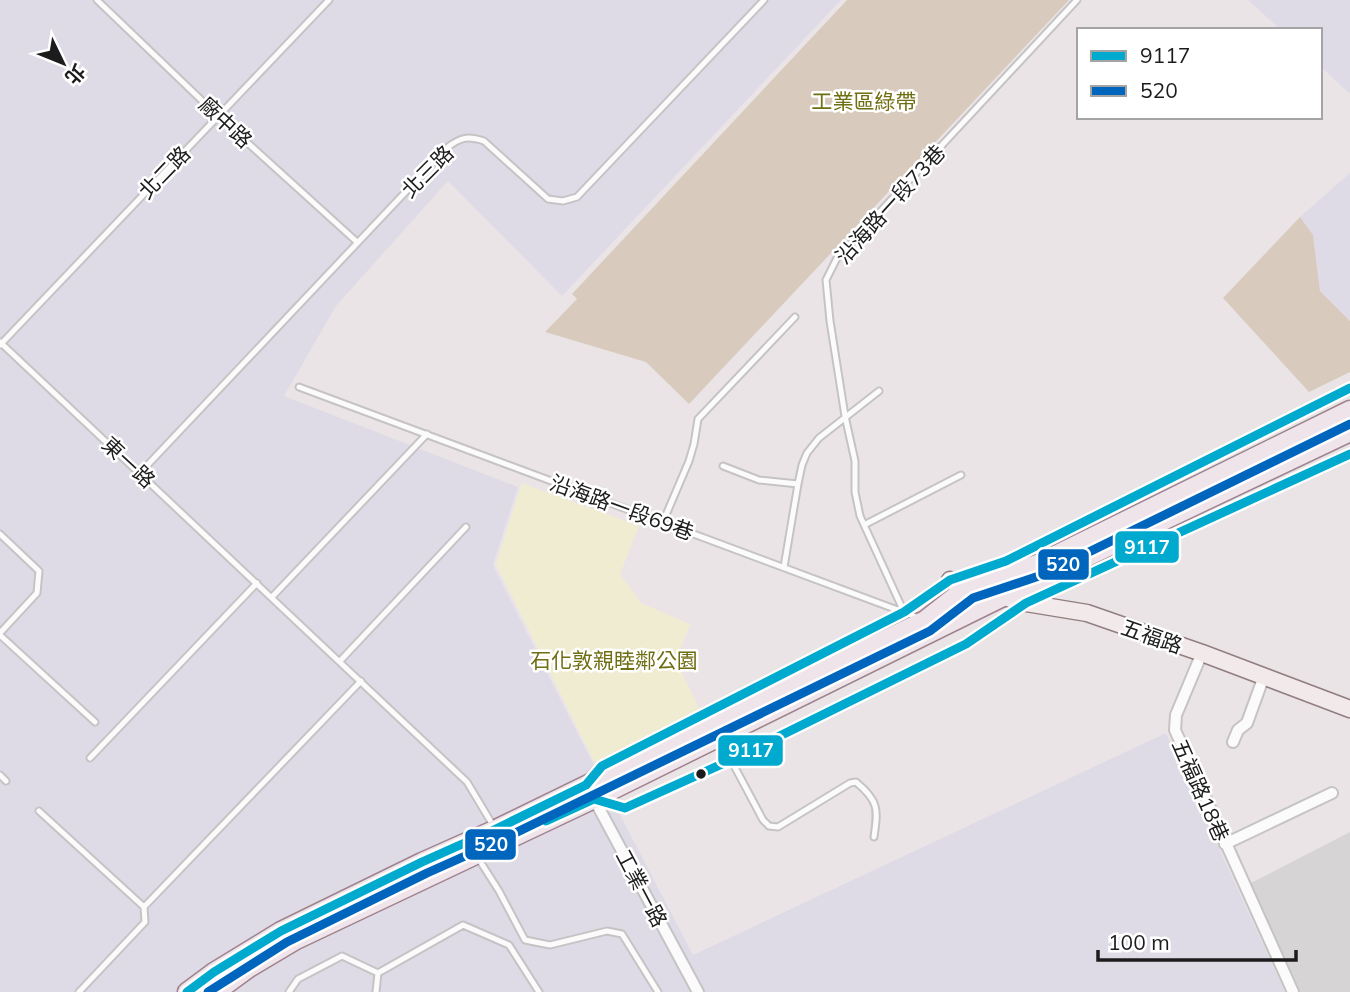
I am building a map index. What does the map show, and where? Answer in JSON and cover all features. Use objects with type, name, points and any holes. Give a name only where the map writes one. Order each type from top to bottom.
[{"type":"main road","points":[[590,792],[925,620],[958,584],[1037,564],[1350,410]]},
{"type":"main road","points":[[216,992],[249,968],[296,940],[472,848],[943,628],[1350,432]]},
{"type":"main road","points":[[187,992],[281,931],[422,862],[472,848]]},
{"type":"street","points":[[1350,388],[602,765],[590,792],[625,808],[731,760],[966,644],[1026,603],[1350,454]]},
{"type":"street","name":"五福路","points":[[958,584],[1026,603],[1087,613],[1350,709]]},
{"type":"street","name":"五福路18巷","points":[[1202,653],[1176,715],[1175,730],[1293,992]]},
{"type":"street","points":[[1233,742],[1238,730],[1247,723],[1264,676]]},
{"type":"street","name":"工業一路","points":[[590,792],[698,992]]},
{"type":"street","points":[[1225,844],[1332,793]]},
{"type":"lane","name":"廠中路","points":[[97,0],[218,116],[357,243]]},
{"type":"lane","name":"北二路","points":[[0,343],[329,0]]},
{"type":"lane","name":"北三路","points":[[140,473],[458,139],[472,137],[484,141],[548,199],[563,201],[577,197],[764,0]]},
{"type":"lane","name":"沿海路一段73巷","points":[[904,612],[860,516],[855,492],[855,461],[830,321],[827,280],[837,258],[1077,0]]},
{"type":"lane","points":[[663,522],[689,461],[698,419],[795,317]]},
{"type":"lane","name":"東一路","points":[[0,343],[467,782],[499,836]]},
{"type":"lane","name":"沿海路一段69巷","points":[[299,387],[943,628]]},
{"type":"lane","points":[[784,567],[798,484],[807,453],[845,416],[879,391]]},
{"type":"lane","points":[[272,597],[427,434]]},
{"type":"lane","points":[[723,466],[759,480],[798,484]]},
{"type":"lane","points":[[864,525],[961,475]]},
{"type":"lane","points":[[340,661],[466,527]]},
{"type":"lane","points":[[0,534],[39,571],[37,593],[0,634],[95,722]]},
{"type":"lane","points":[[90,758],[257,583]]},
{"type":"lane","points":[[144,908],[361,681]]},
{"type":"lane","points":[[731,760],[763,820],[769,826],[778,827],[850,783],[856,782],[875,802],[878,813],[874,837]]},
{"type":"lane","points":[[0,775],[6,781]]},
{"type":"lane","points":[[39,811],[144,908],[145,922],[79,992]]},
{"type":"lane","points":[[472,848],[525,940]]},
{"type":"lane","points":[[379,973],[463,925],[509,944],[539,992]]},
{"type":"lane","points":[[509,944],[525,940],[550,945],[607,931],[622,934],[658,992]]},
{"type":"lane","points":[[289,992],[298,979],[342,956],[379,973]]},
{"type":"lane","points":[[376,992],[379,973]]},
{"type":"shaded area","points":[[0,0],[841,0],[562,296],[448,181],[336,306],[284,396],[518,487],[493,565],[693,955],[1166,733],[1285,992],[0,992]]},
{"type":"shaded area","points":[[1248,0],[1350,0],[1350,94],[1322,68],[1322,28],[1279,28]]},
{"type":"shaded area","points":[[1350,173],[1350,321],[1320,291],[1313,235],[1300,217]]},
{"type":"shaded area","points":[[1350,832],[1350,992],[1298,992],[1249,884]]},
{"type":"green space","name":"工業區綠帶","points":[[847,0],[1069,0],[689,404],[646,362],[545,332],[577,299],[572,294]]},
{"type":"green space","points":[[1300,217],[1313,235],[1320,291],[1350,321],[1350,372],[1309,392],[1223,298]]},
{"type":"green space","name":"石化敦親睦鄰公園","points":[[522,483],[639,526],[620,574],[641,603],[690,624],[676,661],[701,712],[595,763],[496,564]]},
{"type":"transit line","name":"9117","points":[[187,992],[281,931],[586,785],[602,766],[904,612],[950,580],[1006,561],[1350,388]]},
{"type":"transit line","name":"520","points":[[208,992],[287,942],[930,631],[973,598],[1042,575],[1350,424]]},
{"type":"transit line","name":"9117","points":[[546,821],[594,799],[625,808],[731,760],[966,644],[1026,603],[1350,454]]}]
